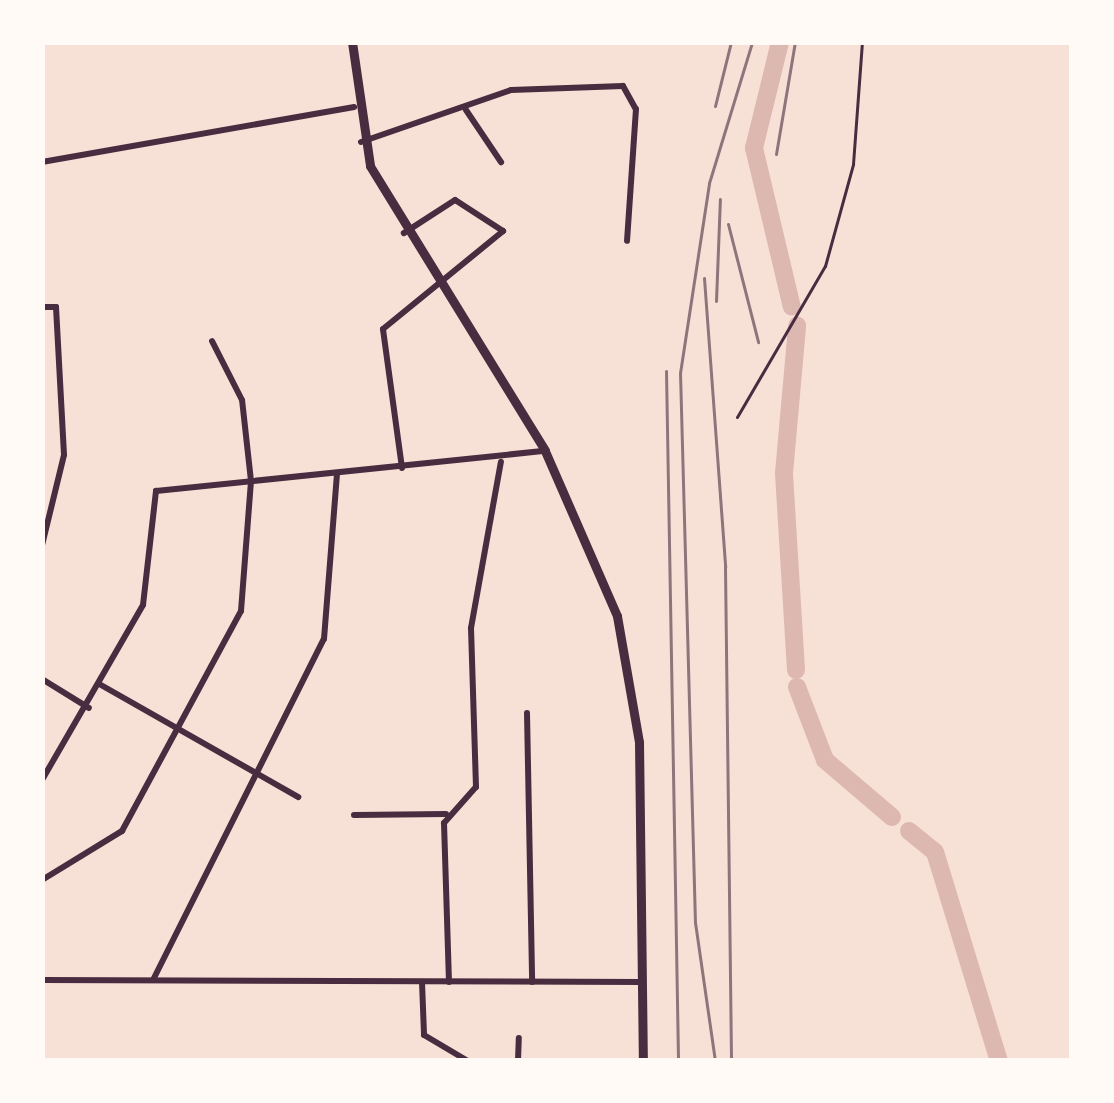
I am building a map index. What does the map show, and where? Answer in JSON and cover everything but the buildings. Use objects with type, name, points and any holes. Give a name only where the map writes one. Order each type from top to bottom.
[{"type":"main road","points":[[352,42],[354,107],[361,142],[404,232],[545,451],[598,556],[633,690],[643,1061]]},
{"type":"street","points":[[361,142],[538,86],[631,89],[627,242]]},
{"type":"street","points":[[42,162],[354,107]]},
{"type":"street","points":[[466,110],[501,162]]},
{"type":"street","points":[[402,470],[377,344],[503,231],[455,200],[404,232]]},
{"type":"street","points":[[42,307],[56,307],[64,455],[42,545]]},
{"type":"street","points":[[42,880],[122,831],[182,729],[250,578],[251,481],[242,400],[212,341]]},
{"type":"street","points":[[42,781],[89,708],[152,581],[156,491],[501,462],[545,451]]},
{"type":"street","points":[[446,814],[476,787],[471,628],[501,462]]},
{"type":"street","points":[[154,978],[259,772],[333,605],[337,475]]},
{"type":"street","points":[[42,679],[89,708]]},
{"type":"street","points":[[101,685],[298,797]]},
{"type":"street","points":[[527,712],[532,982]]},
{"type":"street","points":[[354,815],[390,806],[446,814]]},
{"type":"street","points":[[446,814],[449,982]]},
{"type":"street","points":[[42,980],[642,982]]},
{"type":"street","points":[[422,982],[424,1035],[468,1061]]},
{"type":"street","points":[[518,1061],[519,1038]]},
{"type":"lane","points":[[737,417],[825,266],[853,164],[862,42]]},
{"type":"waterway","points":[[780,42],[754,148],[792,307]]},
{"type":"waterway","points":[[796,670],[784,473],[797,326]]},
{"type":"waterway","points":[[797,687],[825,760],[892,817]]},
{"type":"waterway","points":[[909,831],[935,852],[999,1061]]},
{"type":"railway","points":[[715,106],[731,42]]},
{"type":"railway","points":[[715,1061],[695,923],[680,373],[709,183],[752,42]]},
{"type":"railway","points":[[776,154],[795,42]]},
{"type":"railway","points":[[716,301],[720,199]]},
{"type":"railway","points":[[728,224],[758,342]]},
{"type":"railway","points":[[704,278],[725,567],[731,1061]]},
{"type":"railway","points":[[666,371],[678,1061]]}]
